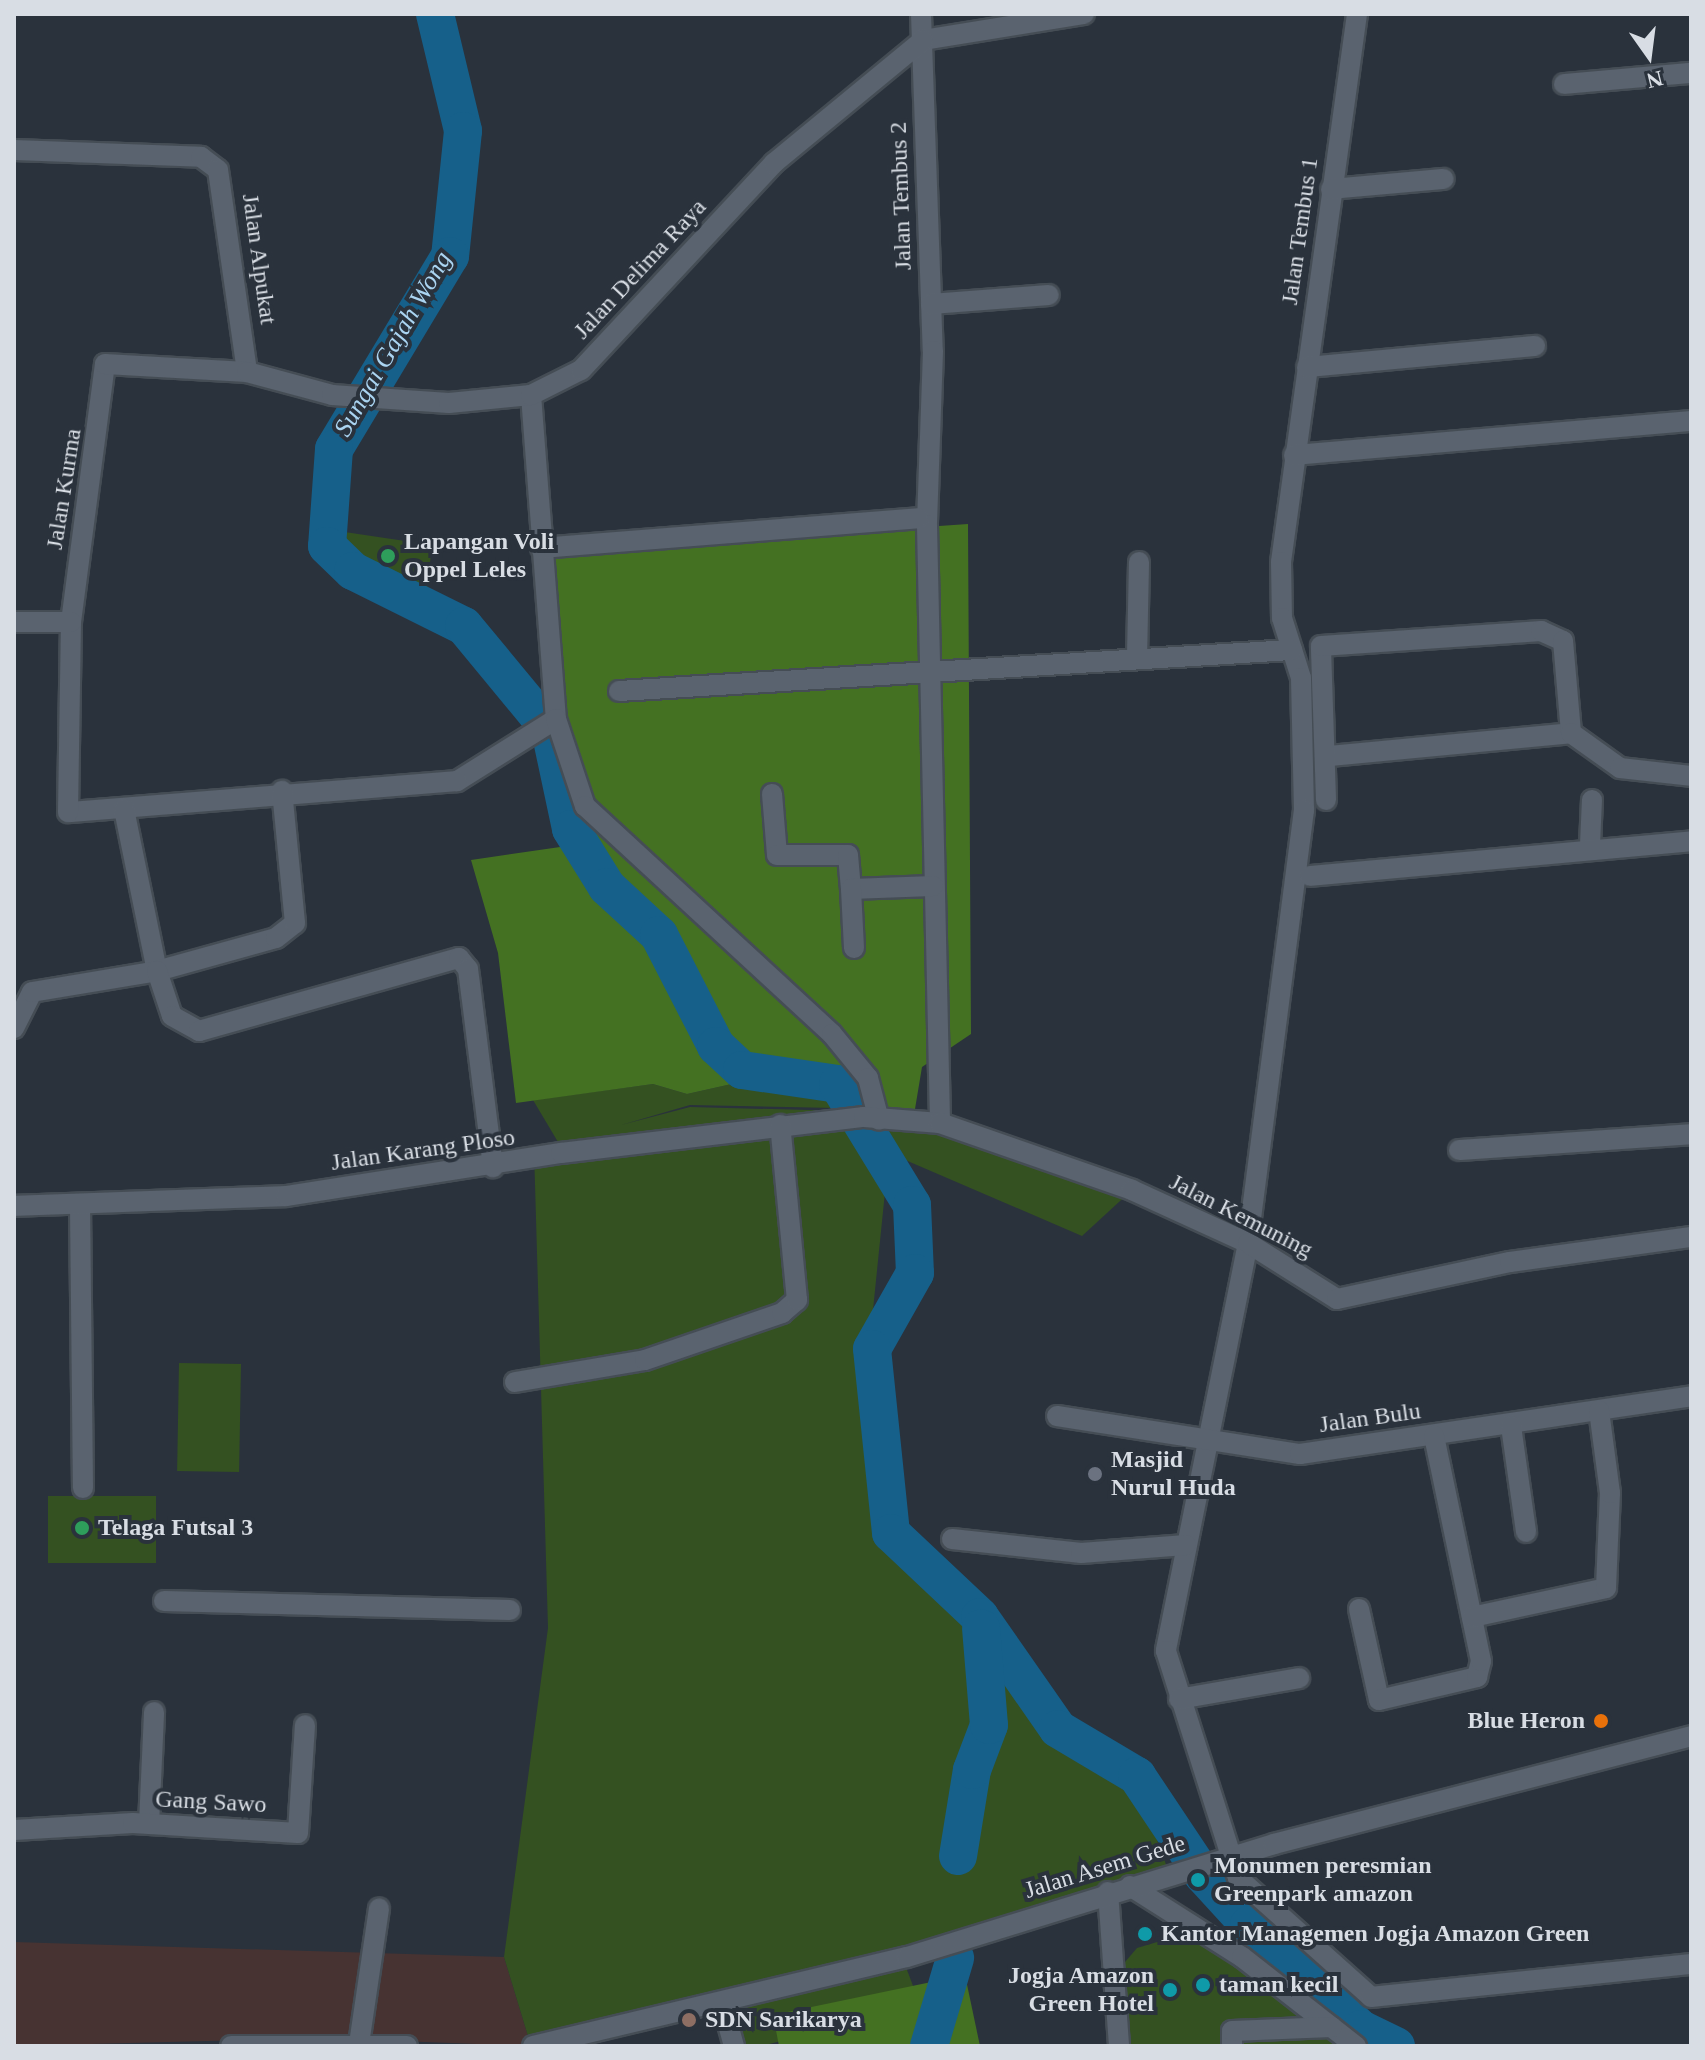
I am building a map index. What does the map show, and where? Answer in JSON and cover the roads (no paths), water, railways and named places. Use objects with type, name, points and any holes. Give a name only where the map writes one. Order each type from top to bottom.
[{"type":"street","name":"Jalan Tembus 2","points":[[921,14],[933,351],[927,525],[940,1123]]},
{"type":"street","points":[[923,40],[1084,14]]},
{"type":"street","name":"Jalan Tembus 1","points":[[1357,14],[1294,455],[1279,594],[1301,678],[1307,779],[1248,1243],[1166,1651],[1179,1699],[1248,1892],[1371,1997],[1691,1964]]},
{"type":"street","name":"Jalan Delima Raya","points":[[105,364],[247,372],[332,395],[449,403],[531,395],[581,370],[774,163],[923,40]]},
{"type":"street","points":[[1564,84],[1691,73]]},
{"type":"street","name":"Jalan Alpukat","points":[[14,150],[201,157],[218,170],[247,372]]},
{"type":"street","points":[[1331,189],[1444,179]]},
{"type":"street","points":[[931,304],[1049,295]]},
{"type":"street","points":[[1307,367],[1535,346]]},
{"type":"street","name":"Jalan Kurma","points":[[105,364],[71,622],[68,812],[124,809]]},
{"type":"street","points":[[531,395],[541,548],[545,726],[585,806],[832,1034],[868,1078],[872,1118]]},
{"type":"street","points":[[1294,455],[1691,421]]},
{"type":"street","points":[[541,548],[918,518]]},
{"type":"street","points":[[1137,658],[1139,562]]},
{"type":"street","points":[[14,622],[71,622]]},
{"type":"street","points":[[1326,800],[1329,756],[1321,646],[1551,632],[1563,641],[1571,733]]},
{"type":"street","points":[[619,691],[1292,650]]},
{"type":"street","points":[[493,1167],[468,969],[459,958],[199,1031],[172,1016],[157,971],[124,809],[282,791],[457,781],[545,726]]},
{"type":"street","points":[[1329,756],[1571,733],[1620,768],[1691,776]]},
{"type":"street","points":[[14,1028],[32,992],[157,971],[276,938],[295,923],[282,791]]},
{"type":"street","points":[[772,794],[775,852],[848,855],[854,948]]},
{"type":"street","points":[[1590,845],[1592,800]]},
{"type":"street","points":[[1310,876],[1590,845],[1691,841]]},
{"type":"street","points":[[851,889],[933,886]]},
{"type":"street","name":"Jalan Karang Ploso","points":[[14,1206],[286,1196],[780,1125],[837,1118],[872,1118]]},
{"type":"street","name":"Jalan Kemuning","points":[[872,1118],[940,1123],[1132,1190],[1248,1243],[1337,1299],[1510,1262],[1691,1237]]},
{"type":"street","points":[[515,1382],[645,1360],[782,1313],[797,1300],[780,1125]]},
{"type":"street","points":[[1459,1150],[1691,1134]]},
{"type":"street","points":[[80,1204],[83,1488]]},
{"type":"street","name":"Jalan Bulu","points":[[1057,1416],[1206,1443],[1300,1454],[1511,1426],[1691,1396]]},
{"type":"street","points":[[1472,1617],[1606,1588],[1610,1493],[1599,1411]]},
{"type":"street","points":[[1511,1426],[1526,1532]]},
{"type":"street","points":[[1359,1609],[1379,1700],[1475,1680],[1481,1661],[1434,1436]]},
{"type":"street","points":[[952,1539],[1081,1553],[1186,1545]]},
{"type":"street","points":[[164,1601],[510,1610]]},
{"type":"street","points":[[1179,1699],[1299,1678]]},
{"type":"street","points":[[149,1824],[154,1712]]},
{"type":"street","name":"Gang Sawo","points":[[14,1830],[149,1824],[298,1833],[305,1725]]},
{"type":"street","name":"Jalan Asem Gede","points":[[533,2046],[907,1957],[1208,1863],[1691,1736]]},
{"type":"street","points":[[1139,1883],[1242,1957],[1356,2046]]},
{"type":"street","points":[[1108,1892],[1119,2046]]},
{"type":"street","points":[[359,2044],[379,1908]]},
{"type":"street","points":[[722,2003],[734,2046]]},
{"type":"street","points":[[1232,2046],[1232,2031],[1332,2027]]},
{"type":"street","points":[[231,2046],[407,2046]]},
{"type":"waterway","name":"Sungai Gajah Wong","points":[[435,14],[463,131],[450,256],[334,449],[327,546],[353,571],[464,626],[550,730],[571,829],[607,887],[659,935],[716,1046],[742,1070],[838,1084],[912,1205],[915,1273],[872,1349],[891,1533],[980,1617],[1058,1729],[1137,1776],[1203,1875],[1249,1925],[1361,2029],[1396,2046]]},
{"type":"waterway","points":[[958,1856],[972,1770],[989,1725],[981,1628]]},
{"type":"waterway","points":[[929,2046],[955,1958]]},
{"type":"place","name":"Lapangan Voli Oppel Leles","points":[[388,556]]},
{"type":"place","name":"Masjid Nurul Huda","points":[[1095,1474]]},
{"type":"place","name":"Telaga Futsal 3","points":[[82,1528]]},
{"type":"place","name":"Blue Heron","points":[[1601,1721]]},
{"type":"place","name":"Monumen peresmian Greenpark amazon","points":[[1198,1880]]},
{"type":"place","name":"Kantor Managemen Jogja Amazon Green","points":[[1145,1934]]},
{"type":"place","name":"taman kecil","points":[[1203,1985]]},
{"type":"place","name":"Jogja Amazon Green Hotel","points":[[1170,1990]]},
{"type":"place","name":"SDN Sarikarya","points":[[689,2020]]}]
